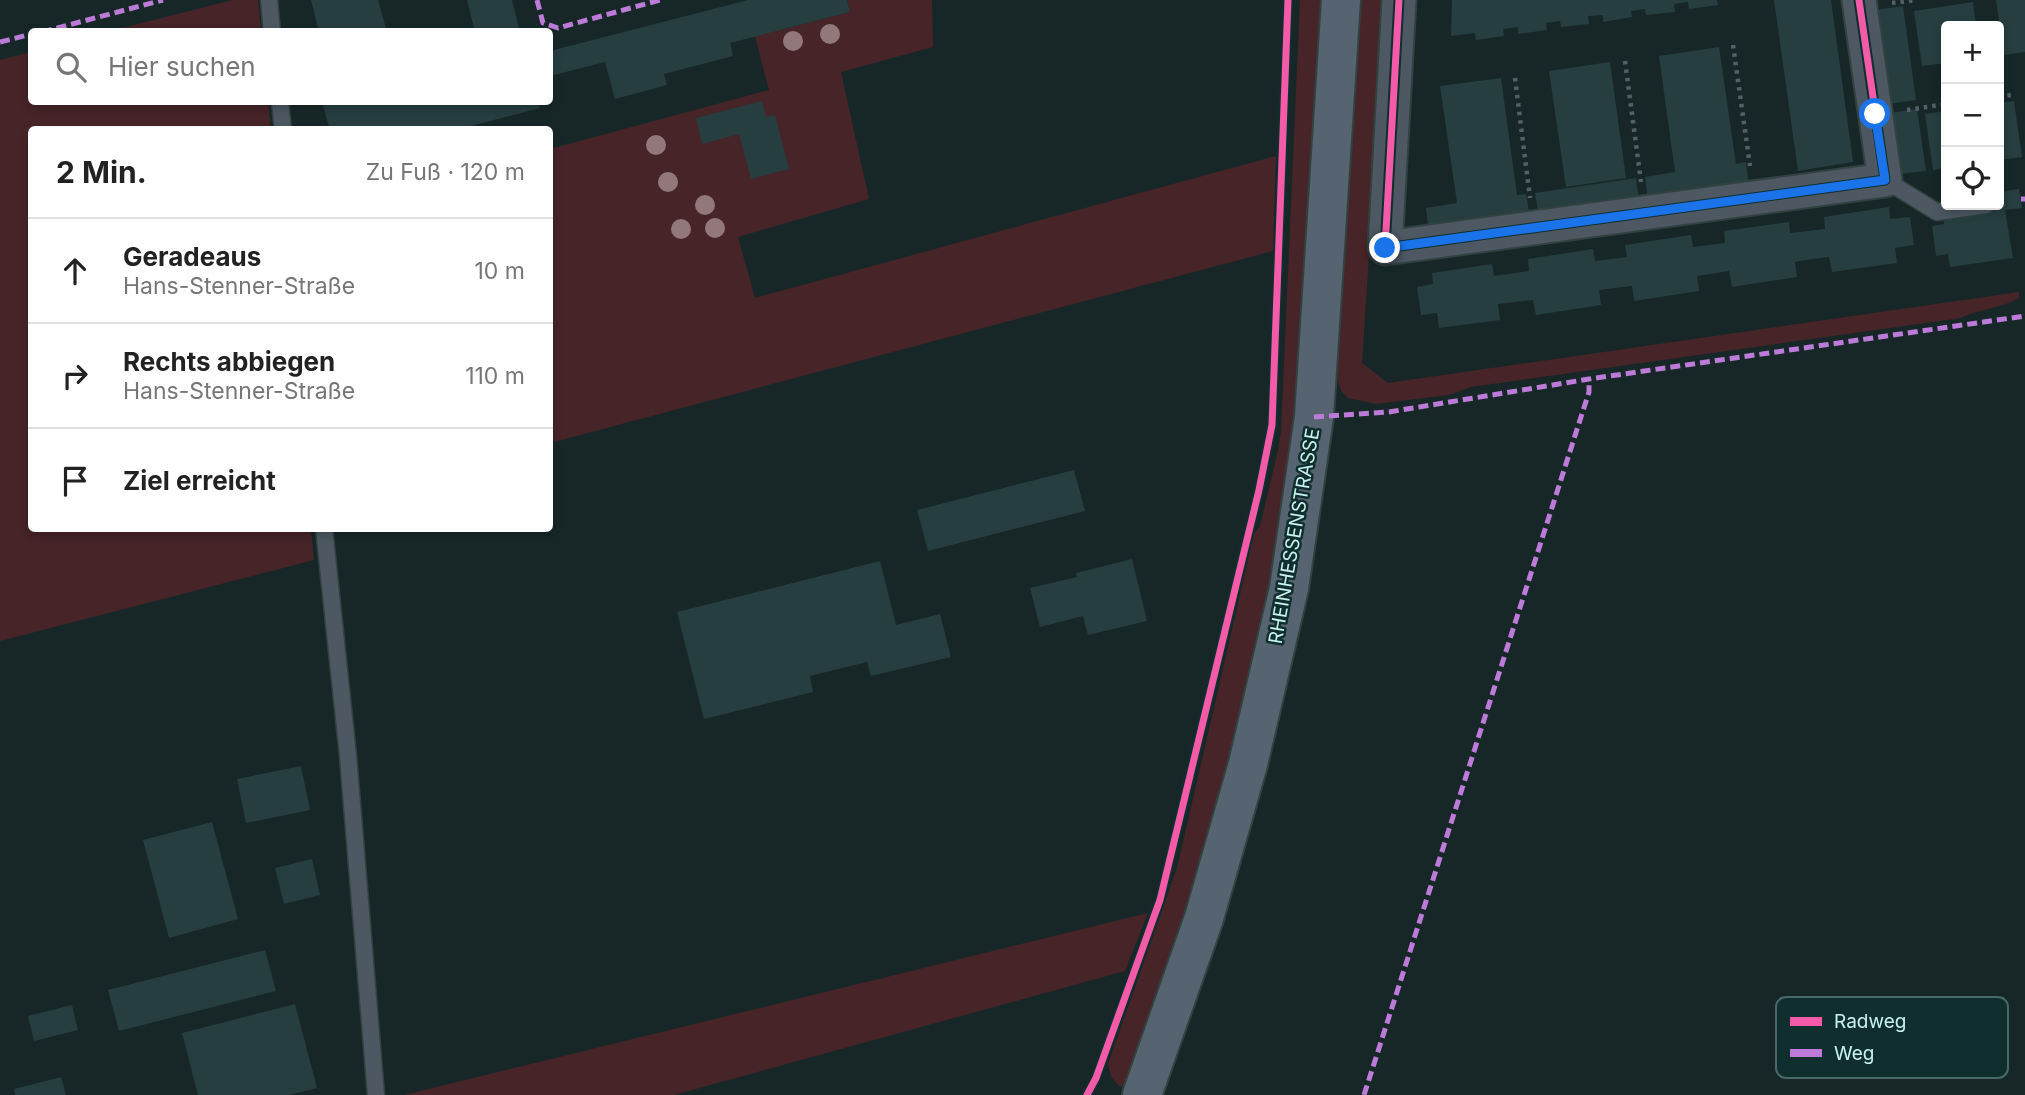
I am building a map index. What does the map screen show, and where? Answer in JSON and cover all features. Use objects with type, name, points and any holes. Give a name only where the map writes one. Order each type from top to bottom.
[{"type":"main road","name":"RHEINHESSENSTRASSE","points":[[1142,1095],[1204,918],[1248,764],[1289,588],[1314,417],[1341,0]]},
{"type":"street","points":[[1399,0],[1385,248],[1885,180],[1859,0]]},
{"type":"lane","points":[[269,0],[272,28]]},
{"type":"lane","points":[[280,105],[283,126]]},
{"type":"lane","points":[[1885,180],[1937,212],[1951,210]]},
{"type":"lane","points":[[324,532],[348,756],[376,1095]]},
{"type":"path","points":[[1733,45],[1754,198]]},
{"type":"path","points":[[1625,61],[1645,213]]},
{"type":"path","points":[[1515,78],[1534,228]]},
{"type":"path","points":[[2004,96],[2011,95]]},
{"type":"path","points":[[1875,114],[1941,105]]},
{"type":"shaded area","points":[[233,0],[258,0],[261,28],[122,28]]},
{"type":"shaded area","points":[[847,0],[932,0],[933,47],[841,72],[869,199],[738,237],[755,298],[1276,156],[1273,251],[553,442],[553,148],[769,90],[755,36],[850,12]]},
{"type":"shaded area","points":[[1300,0],[1324,0],[1302,376],[1278,552],[1238,732],[1186,917],[1130,1079],[1119,1086],[1111,1077],[1108,1064],[1177,868],[1254,534],[1260,526],[1278,450]]},
{"type":"shaded area","points":[[1358,0],[1384,0],[1362,363],[1388,383],[2019,292],[2019,298],[1961,318],[1471,387],[1449,395],[1376,404],[1348,398],[1341,391],[1335,364],[1346,230]]},
{"type":"shaded area","points":[[28,53],[28,105],[268,105],[271,126],[28,126],[28,532],[311,532],[314,560],[0,641],[0,60]]},
{"type":"shaded area","points":[[1148,913],[1125,971],[674,1095],[404,1095]]},
{"type":"building","points":[[311,0],[378,0],[386,28],[318,28]]},
{"type":"building","points":[[467,0],[512,0],[519,28],[474,28]]},
{"type":"building","points":[[748,0],[847,0],[850,12],[730,43],[733,56],[664,74],[667,85],[615,99],[605,62],[553,75],[553,50]]},
{"type":"building","points":[[1452,0],[1717,0],[1718,5],[1689,9],[1688,2],[1674,4],[1675,12],[1646,15],[1645,9],[1631,11],[1632,17],[1603,22],[1603,15],[1588,16],[1589,24],[1561,27],[1560,21],[1546,23],[1547,30],[1518,34],[1518,27],[1503,29],[1504,36],[1476,40],[1475,33],[1451,36]]},
{"type":"building","points":[[1774,0],[1831,0],[1853,162],[1798,171]]},
{"type":"building","points":[[1996,0],[2025,0],[2025,52],[2004,55],[2004,21],[1999,21]]},
{"type":"building","points":[[1973,2],[1975,21],[1941,21],[1941,64],[1922,66],[1914,11]]},
{"type":"building","points":[[1903,6],[1916,100],[1888,104],[1875,10]]},
{"type":"building","points":[[1719,47],[1736,164],[1746,162],[1749,186],[1648,201],[1645,177],[1675,172],[1659,56]]},
{"type":"building","points":[[1610,62],[1626,178],[1566,187],[1549,71]]},
{"type":"building","points":[[1501,78],[1517,195],[1526,194],[1530,217],[1429,232],[1426,208],[1457,203],[1440,86]]},
{"type":"building","points":[[762,101],[766,117],[775,115],[789,169],[751,179],[739,134],[702,144],[696,118]]},
{"type":"building","points":[[2014,101],[2022,157],[2004,159],[2004,102]]},
{"type":"building","points":[[323,105],[539,105],[540,108],[471,126],[329,126]]},
{"type":"building","points":[[1917,109],[1926,171],[1898,174],[1889,113]]},
{"type":"building","points":[[1941,112],[1941,169],[1933,170],[1925,114]]},
{"type":"building","points":[[1636,178],[1639,202],[1539,217],[1535,193]]},
{"type":"building","points":[[2019,189],[2022,208],[2005,210],[2013,258],[1950,267],[1948,254],[1936,256],[1932,226],[1944,224],[1943,218],[2004,210],[2004,191]]},
{"type":"building","points":[[1889,207],[1890,219],[1910,217],[1914,245],[1895,248],[1897,263],[1832,272],[1829,257],[1812,259],[1795,262],[1797,277],[1732,287],[1729,271],[1697,276],[1699,291],[1634,301],[1632,286],[1599,290],[1601,305],[1536,315],[1533,300],[1498,304],[1500,320],[1439,328],[1437,313],[1421,315],[1417,287],[1433,284],[1432,273],[1492,264],[1494,276],[1529,271],[1528,259],[1593,249],[1595,261],[1627,257],[1625,245],[1691,235],[1693,247],[1725,243],[1724,231],[1789,222],[1790,233],[1825,229],[1824,217]]},
{"type":"building","points":[[1074,470],[1085,511],[928,551],[917,510]]},
{"type":"building","points":[[1132,559],[1147,621],[1088,635],[1083,616],[1040,627],[1030,588],[1077,577],[1076,573]]},
{"type":"building","points":[[880,561],[896,625],[940,614],[951,657],[871,676],[867,662],[810,676],[813,692],[704,719],[677,612]]},
{"type":"building","points":[[301,766],[310,810],[246,823],[237,779]]},
{"type":"building","points":[[212,822],[238,919],[169,938],[143,840]]},
{"type":"building","points":[[312,859],[320,895],[284,904],[275,868]]},
{"type":"building","points":[[265,950],[276,991],[119,1031],[108,990]]},
{"type":"building","points":[[295,1004],[317,1088],[289,1095],[198,1095],[182,1033]]},
{"type":"building","points":[[72,1005],[78,1030],[34,1041],[28,1016]]},
{"type":"building","points":[[61,1077],[66,1095],[15,1095],[14,1089]]},
{"type":"marked path","points":[[57,28],[163,0]]},
{"type":"marked path","points":[[537,0],[543,23],[558,28],[660,0]]},
{"type":"marked path","points":[[0,42],[28,35]]},
{"type":"marked path","points":[[1314,417],[1389,412],[1589,379],[2025,316]]},
{"type":"marked path","points":[[1364,1095],[1589,392],[1589,379]]},
{"type":"cycle path","points":[[1087,1095],[1096,1078],[1160,900],[1259,490],[1272,425],[1288,0]]},
{"type":"cycle path","points":[[1399,0],[1385,248],[1885,180],[1859,0]]},
{"type":"route","points":[[1385,248],[1885,180],[1875,114]]}]
